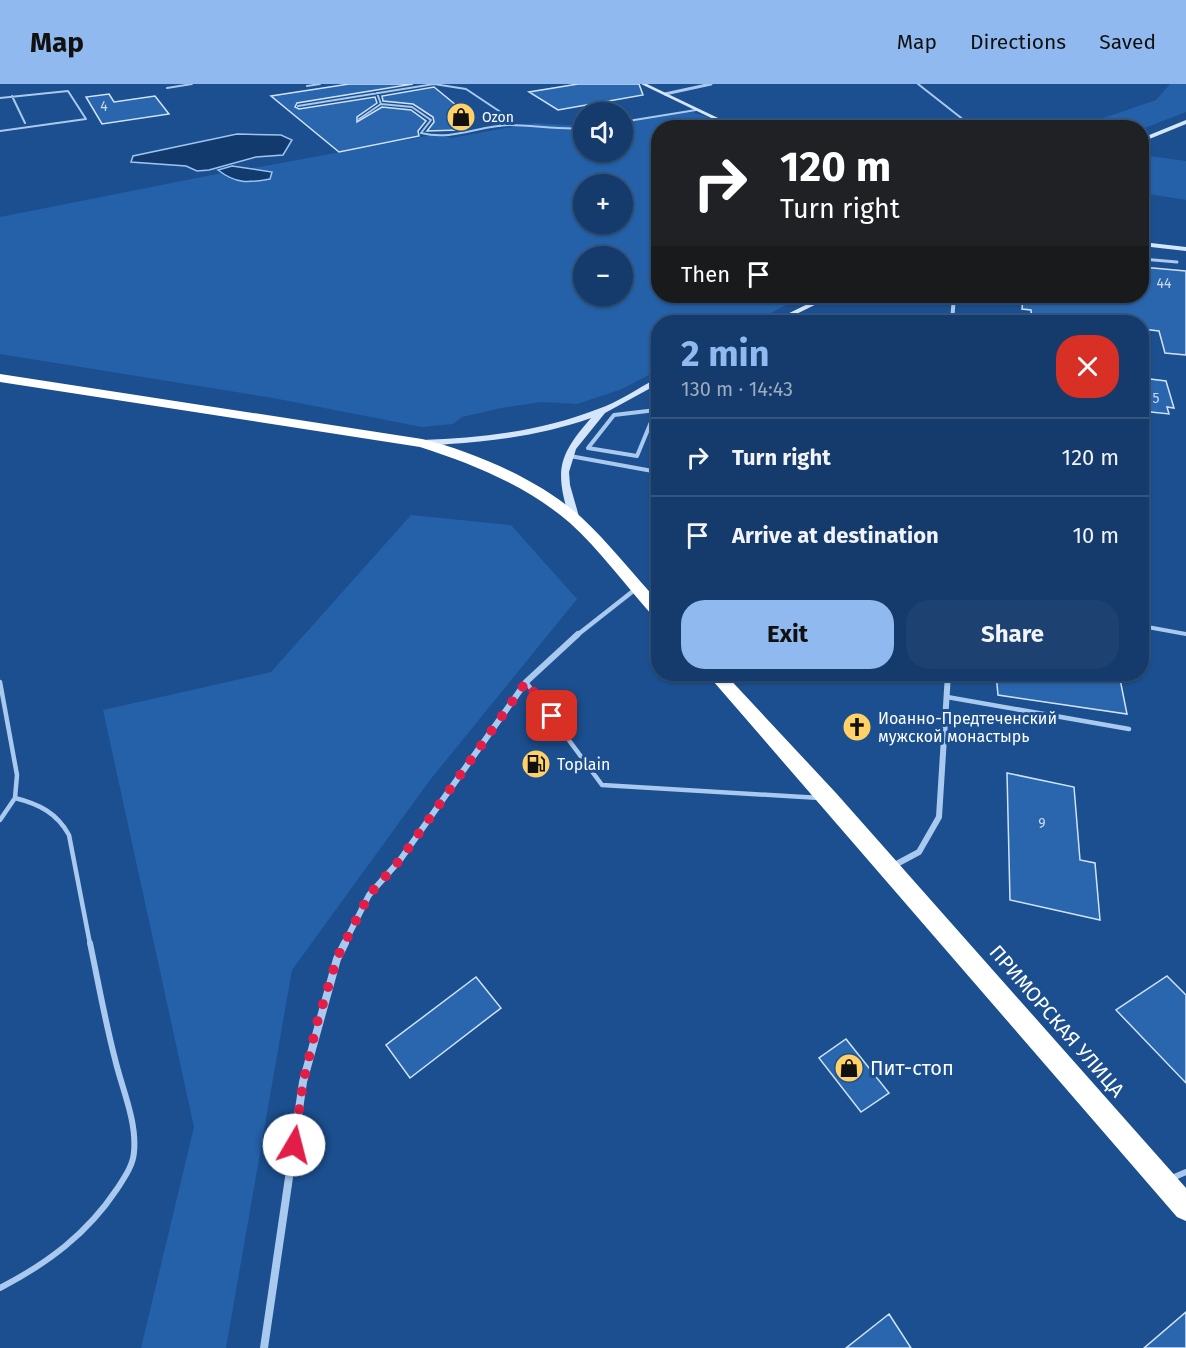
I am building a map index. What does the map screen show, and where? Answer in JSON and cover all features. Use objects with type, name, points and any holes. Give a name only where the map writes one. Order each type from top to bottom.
[{"type":"highway","points":[[0,378],[422,443],[463,456],[518,481],[575,520],[651,603]]},
{"type":"highway","name":"ПРИМОРСКАЯ УЛИЦА","points":[[721,681],[829,798],[1186,1208]]},
{"type":"main road","points":[[643,84],[719,120]]},
{"type":"main road","points":[[1149,137],[1186,122]]},
{"type":"main road","points":[[1149,245],[1186,249]]},
{"type":"main road","points":[[790,315],[814,303]]},
{"type":"main road","points":[[422,443],[482,441],[509,437],[603,411],[651,385]]},
{"type":"main road","points":[[575,520],[565,491],[567,456],[578,439],[603,411]]},
{"type":"street","points":[[665,94],[711,84]]},
{"type":"street","points":[[264,1348],[303,1083],[337,958],[369,895],[400,860],[526,682],[561,648],[637,588]]},
{"type":"street","points":[[890,868],[919,852],[939,817],[948,681]]},
{"type":"lane","points":[[167,88],[192,84]]},
{"type":"lane","points":[[307,86],[320,84]]},
{"type":"lane","points":[[298,106],[434,84],[466,89],[505,115],[500,126]]},
{"type":"lane","points":[[918,84],[964,120]]},
{"type":"lane","points":[[0,98],[68,91],[86,119],[0,131]]},
{"type":"lane","points":[[377,93],[381,104]]},
{"type":"lane","points":[[12,96],[25,123]]},
{"type":"lane","points":[[359,119],[381,104],[412,107],[432,120],[421,133],[432,137],[454,137],[500,126],[573,128]]},
{"type":"lane","points":[[633,120],[696,110]]},
{"type":"lane","points":[[1149,260],[1177,262]]},
{"type":"lane","points":[[651,411],[614,416],[588,448],[637,456],[651,422]]},
{"type":"lane","points":[[578,439],[591,444]]},
{"type":"lane","points":[[567,456],[651,471]]},
{"type":"lane","points":[[1149,627],[1186,634]]},
{"type":"lane","points":[[0,682],[16,775],[15,798],[0,820]]},
{"type":"lane","points":[[526,682],[602,784],[829,798]]},
{"type":"lane","points":[[947,697],[1129,729]]},
{"type":"lane","points":[[0,1288],[30,1273],[70,1247],[103,1211],[129,1169],[134,1156],[135,1141],[114,1055],[69,835],[63,822],[48,810],[35,803],[15,798]]},
{"type":"lane","points":[[1162,1182],[1186,1172]]},
{"type":"shaded area","points":[[1170,84],[1186,84],[1186,112],[1149,126],[1149,120],[1097,120],[1156,100]]},
{"type":"shaded area","points":[[690,111],[715,120],[651,120],[651,303],[790,303],[767,315],[651,315],[651,374],[622,389],[577,404],[541,402],[462,417],[453,424],[422,427],[273,398],[0,354],[0,217],[222,173],[239,181],[270,179],[272,172],[248,169],[438,134],[451,138],[534,123],[573,125],[573,162],[633,162],[633,120]]},
{"type":"shaded area","points":[[237,134],[281,135],[292,140],[283,155],[256,157],[209,170],[197,171],[186,166],[131,162],[133,156]]},
{"type":"shaded area","points":[[1149,156],[1186,161],[1186,200],[1149,194]]},
{"type":"shaded area","points":[[232,166],[272,172],[270,179],[249,182],[231,178],[218,170]]},
{"type":"shaded area","points":[[411,515],[511,525],[577,599],[430,780],[292,970],[226,1348],[141,1348],[194,1127],[103,710],[271,672]]},
{"type":"building","points":[[349,84],[413,84],[297,103],[295,107],[299,109],[375,97],[377,103],[357,117],[357,122],[382,107],[411,110],[426,121],[418,131],[419,136],[339,152],[271,96]]},
{"type":"building","points":[[578,84],[639,84],[643,95],[603,102],[573,102],[573,107],[558,110],[529,92]]},
{"type":"building","points":[[434,87],[473,119],[458,130],[427,131],[434,122],[433,117],[413,104],[383,101],[382,96]]},
{"type":"building","points":[[109,94],[114,102],[155,96],[169,114],[102,124],[86,97]]},
{"type":"building","points":[[1149,268],[1186,271],[1186,355],[1165,353],[1159,331],[1149,330],[1149,315],[1031,315],[1031,310],[1022,309],[1022,303],[1149,303]]},
{"type":"building","points":[[1149,379],[1166,381],[1174,408],[1167,407],[1169,414],[1149,412]]},
{"type":"building","points":[[997,681],[1120,681],[1127,714],[998,695]]},
{"type":"building","points":[[1007,773],[1074,787],[1080,860],[1095,863],[1100,920],[1010,900]]},
{"type":"building","points":[[1167,976],[1186,995],[1186,1083],[1116,1010]]},
{"type":"building","points":[[476,977],[501,1008],[410,1078],[386,1045]]},
{"type":"building","points":[[846,1039],[889,1093],[861,1112],[819,1058]]},
{"type":"building","points":[[1186,1312],[1186,1348],[1144,1348]]},
{"type":"building","points":[[889,1314],[911,1348],[846,1348]]},
{"type":"place","name":"Ozon","points":[[461,117]]},
{"type":"place","name":"Иоанно-Предтеченский мужской монастырь","points":[[857,727]]},
{"type":"place","name":"Toplain","points":[[536,764]]},
{"type":"place","name":"Пит-стоп","points":[[849,1068]]},
{"type":"route","points":[[294,1145],[303,1083],[317,1023],[337,958],[369,895],[400,860],[526,682],[552,716]]}]
